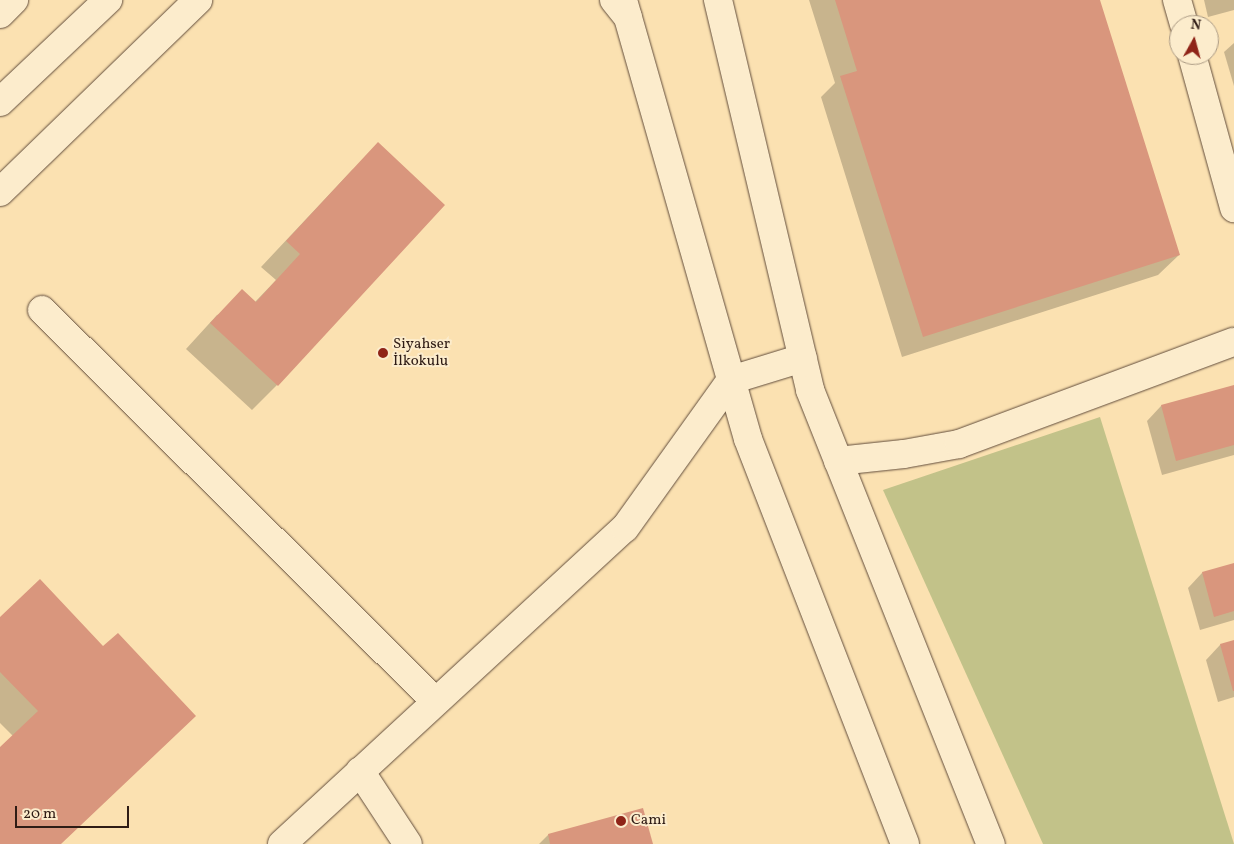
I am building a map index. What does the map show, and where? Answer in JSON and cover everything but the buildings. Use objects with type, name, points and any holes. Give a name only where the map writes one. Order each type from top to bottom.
[{"type":"street","points":[[0,14],[14,0]]},
{"type":"street","points":[[0,102],[108,0]]},
{"type":"street","points":[[0,192],[198,0]]},
{"type":"street","points":[[718,0],[810,390],[991,844]]},
{"type":"street","points":[[1177,0],[1181,15]]},
{"type":"street","points":[[622,6],[748,440],[905,844]]},
{"type":"street","points":[[1195,65],[1234,208]]},
{"type":"street","points":[[42,310],[436,701]]},
{"type":"street","points":[[838,461],[904,454],[959,444],[1234,342]]},
{"type":"street","points":[[282,844],[625,528],[731,380],[803,358]]},
{"type":"street","points":[[360,771],[408,844]]},
{"type":"green space","points":[[1100,417],[1234,844],[1043,844],[883,490]]},
{"type":"place","name":"Siyahser İlkokulu","points":[[383,353]]},
{"type":"place","name":"Cami","points":[[621,821]]}]
